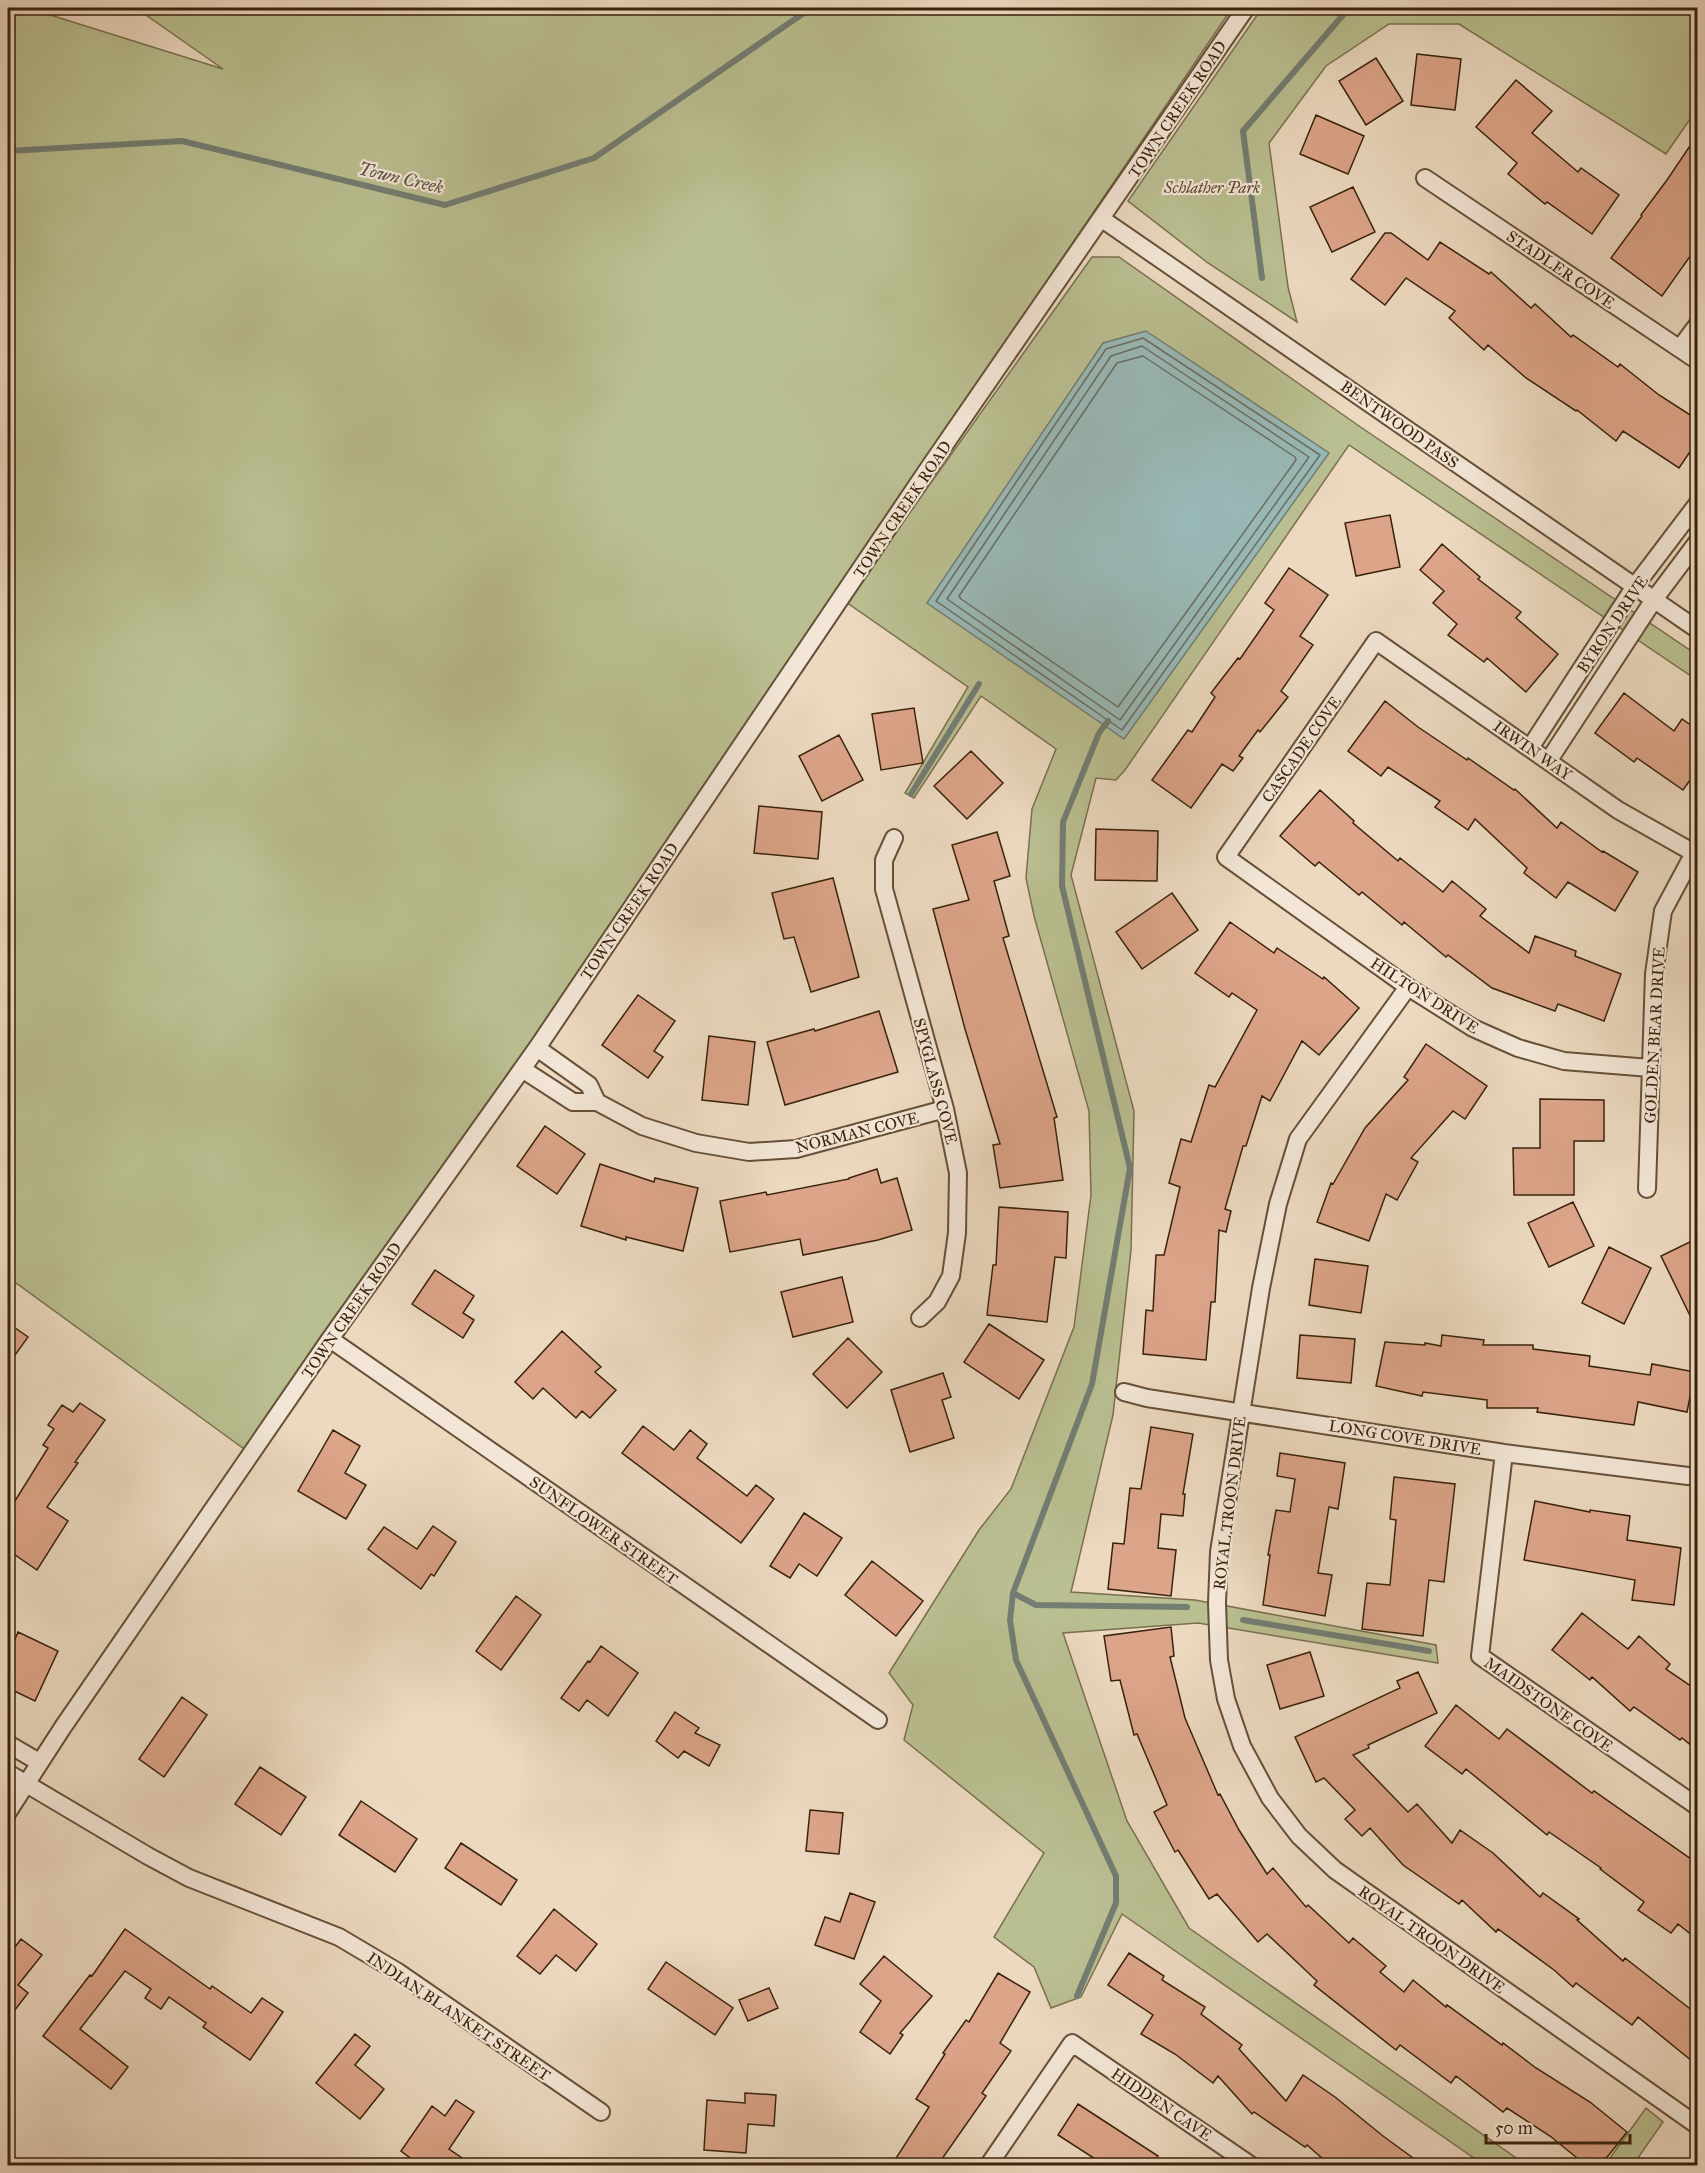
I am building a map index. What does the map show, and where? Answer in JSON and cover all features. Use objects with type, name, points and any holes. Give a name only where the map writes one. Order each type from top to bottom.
[{"type":"street","name":"TOWN CREEK ROAD","points":[[8,1812],[39,1762],[330,1339],[537,1048],[930,466],[1246,8]]},
{"type":"street","name":"STADLER COVE","points":[[1425,178],[1698,361]]},
{"type":"street","name":"BENTWOOD PASS","points":[[1102,219],[1698,630]]},
{"type":"street","points":[[1680,348],[1698,324]]},
{"type":"street","name":"BYRON DRIVE","points":[[1530,748],[1635,586],[1698,503]]},
{"type":"street","name":"BYRON DRIVE","points":[[1549,760],[1653,600],[1698,541]]},
{"type":"street","name":"IRWIN WAY","points":[[1376,641],[1618,810],[1694,853]]},
{"type":"street","name":"CASCADE COVE","points":[[1226,857],[1376,641]]},
{"type":"street","name":"SPYGLASS COVE","points":[[894,838],[884,860],[884,889],[945,1109],[958,1173],[957,1233],[951,1276],[937,1302],[920,1318]]},
{"type":"street","name":"GOLDEN BEAR DRIVE","points":[[1647,1190],[1654,974],[1663,911],[1694,853]]},
{"type":"street","name":"HILTON DRIVE","points":[[1226,857],[1408,987],[1473,1028],[1518,1048],[1564,1061],[1650,1068]]},
{"type":"street","name":"ROYAL TROON DRIVE","points":[[1408,987],[1298,1139],[1278,1204],[1240,1411],[1219,1552],[1217,1603],[1219,1660],[1226,1699],[1242,1746],[1270,1798],[1299,1836],[1335,1870],[1698,2126]]},
{"type":"street","name":"NORMAN COVE","points":[[537,1048],[589,1085],[597,1102]]},
{"type":"street","name":"NORMAN COVE","points":[[522,1069],[573,1102],[597,1102],[642,1126],[696,1143],[748,1152],[796,1149],[945,1109]]},
{"type":"street","name":"SUNFLOWER STREET","points":[[330,1339],[878,1720]]},
{"type":"street","name":"LONG COVE DRIVE","points":[[1124,1392],[1147,1398],[1504,1453],[1688,1476]]},
{"type":"street","name":"MAIDSTONE COVE","points":[[1504,1453],[1480,1656],[1698,1807]]},
{"type":"street","points":[[8,1744],[39,1762]]},
{"type":"street","name":"INDIAN BLANKET STREET","points":[[8,1773],[189,1878],[339,1937],[398,1972],[601,2112]]},
{"type":"street","name":"HIDDEN CAVE","points":[[988,2166],[1071,2043],[1252,2166]]},
{"type":"green space","points":[[8,8],[28,8],[223,69],[136,8],[1232,8],[251,1454],[8,1277]]},
{"type":"green space","name":"Schlather Park","points":[[1262,8],[1697,8],[1697,109],[1666,154],[1459,24],[1389,24],[1326,66],[1269,143],[1288,287],[1297,322],[1208,263],[1128,201]]},
{"type":"green space","points":[[1092,257],[1119,257],[1359,426],[1697,655],[1697,680],[1349,445],[1125,770],[1116,780],[1096,778],[1071,875],[1134,1111],[1131,1250],[1113,1415],[1071,1592],[1195,1600],[1436,1645],[1438,1663],[1198,1623],[1063,1633],[1127,1821],[1189,1928],[1526,2165],[1484,2165],[1122,1914],[1081,1997],[1051,2008],[1034,1967],[994,1937],[1044,1853],[904,1740],[913,1705],[889,1673],[979,1530],[1011,1489],[1074,1327],[1091,1195],[1089,1111],[1034,916],[1026,878],[1032,809],[1056,749],[981,696],[914,798],[905,793],[968,687],[846,602]]},
{"type":"green space","points":[[1646,2108],[1663,2122],[1633,2165],[1605,2165]]},
{"type":"water","points":[[1146,331],[1329,453],[1124,739],[927,603],[1103,343]]},
{"type":"building","points":[[1417,54],[1461,59],[1455,110],[1411,105]]},
{"type":"building","points":[[1376,58],[1403,101],[1366,125],[1339,81]]},
{"type":"building","points":[[1516,80],[1552,111],[1532,133],[1578,172],[1581,168],[1619,195],[1592,234],[1547,202],[1545,204],[1508,174],[1517,163],[1476,127]]},
{"type":"building","points":[[1316,115],[1364,136],[1348,174],[1300,154]]},
{"type":"building","points":[[1698,134],[1698,245],[1662,296],[1611,258]]},
{"type":"building","points":[[1353,187],[1375,232],[1332,252],[1310,207]]},
{"type":"building","points":[[1385,233],[1391,233],[1428,260],[1440,242],[1489,274],[1491,272],[1531,308],[1535,304],[1571,337],[1573,335],[1618,367],[1620,364],[1659,395],[1698,420],[1698,440],[1679,468],[1623,431],[1616,441],[1577,410],[1526,378],[1488,345],[1484,350],[1449,318],[1455,311],[1406,278],[1385,305],[1351,279]]},
{"type":"building","points":[[1390,515],[1400,567],[1356,576],[1345,523]]},
{"type":"building","points":[[1442,544],[1480,577],[1478,579],[1521,612],[1516,618],[1558,654],[1526,692],[1487,658],[1484,662],[1448,635],[1457,624],[1433,603],[1444,591],[1420,570]]},
{"type":"building","points":[[1289,568],[1328,595],[1300,636],[1313,645],[1281,691],[1288,697],[1260,732],[1258,730],[1239,756],[1243,758],[1233,771],[1222,764],[1191,808],[1152,780],[1188,730],[1192,732],[1215,697],[1211,693],[1238,658],[1240,659],[1274,610],[1265,603]]},
{"type":"building","points":[[1624,693],[1674,731],[1682,719],[1698,730],[1698,769],[1683,790],[1637,758],[1634,762],[1595,733]]},
{"type":"building","points":[[1385,701],[1418,727],[1515,789],[1557,828],[1561,822],[1602,852],[1638,872],[1615,911],[1568,882],[1556,898],[1524,873],[1527,868],[1475,819],[1468,830],[1435,807],[1440,801],[1388,767],[1381,776],[1348,751]]},
{"type":"building","points":[[914,708],[923,763],[881,770],[872,714]]},
{"type":"building","points":[[839,735],[863,780],[822,801],[799,756]]},
{"type":"building","points":[[971,751],[1003,783],[967,819],[934,786]]},
{"type":"building","points":[[1320,790],[1354,821],[1353,823],[1398,861],[1400,858],[1443,892],[1452,881],[1486,909],[1480,916],[1529,953],[1535,936],[1576,951],[1575,956],[1621,974],[1604,1021],[1558,1004],[1555,1011],[1492,988],[1448,955],[1446,957],[1404,922],[1402,925],[1362,892],[1359,895],[1319,862],[1315,866],[1280,836]]},
{"type":"building","points":[[759,806],[822,812],[818,859],[754,853]]},
{"type":"building","points":[[1096,829],[1158,831],[1157,881],[1095,880]]},
{"type":"building","points":[[997,832],[1010,876],[994,881],[1009,936],[1003,938],[1057,1117],[1054,1118],[1063,1180],[1000,1188],[993,1145],[1000,1144],[965,1029],[933,909],[969,900],[952,845]]},
{"type":"building","points":[[833,878],[859,977],[811,992],[794,937],[784,939],[772,893]]},
{"type":"building","points":[[1172,893],[1198,930],[1142,969],[1116,932]]},
{"type":"building","points":[[1230,922],[1274,953],[1277,948],[1323,979],[1324,977],[1359,1008],[1319,1055],[1302,1041],[1270,1101],[1262,1096],[1246,1146],[1243,1146],[1225,1209],[1231,1211],[1226,1232],[1219,1230],[1215,1302],[1211,1302],[1206,1360],[1143,1354],[1146,1310],[1153,1311],[1156,1255],[1164,1255],[1180,1187],[1169,1183],[1181,1139],[1191,1142],[1209,1085],[1215,1087],[1257,1010],[1232,993],[1229,997],[1195,973]]},
{"type":"building","points":[[638,995],[675,1021],[654,1051],[663,1057],[648,1078],[602,1045]]},
{"type":"building","points":[[879,1011],[898,1072],[785,1105],[767,1042],[814,1029],[815,1031]]},
{"type":"building","points":[[709,1036],[755,1042],[748,1105],[702,1100]]},
{"type":"building","points":[[1426,1044],[1487,1086],[1465,1119],[1453,1111],[1411,1158],[1418,1162],[1397,1200],[1386,1194],[1369,1241],[1317,1222],[1331,1183],[1333,1184],[1365,1128],[1408,1080],[1404,1077]]},
{"type":"building","points":[[1540,1099],[1604,1100],[1604,1141],[1574,1141],[1574,1195],[1514,1195],[1513,1148],[1540,1148]]},
{"type":"building","points":[[545,1126],[585,1154],[557,1194],[517,1166]]},
{"type":"building","points":[[600,1164],[654,1182],[655,1178],[698,1188],[683,1251],[626,1237],[626,1240],[581,1226]]},
{"type":"building","points":[[877,1169],[881,1183],[897,1178],[912,1230],[878,1240],[803,1255],[800,1239],[730,1252],[720,1201],[766,1192],[767,1195],[849,1179]]},
{"type":"building","points":[[1573,1202],[1594,1246],[1549,1267],[1528,1223]]},
{"type":"building","points":[[999,1207],[1068,1212],[1066,1258],[1055,1257],[1047,1322],[987,1315],[993,1265],[996,1265]]},
{"type":"building","points":[[1698,1238],[1698,1332],[1661,1256]]},
{"type":"building","points":[[1609,1247],[1651,1268],[1624,1324],[1582,1303]]},
{"type":"building","points":[[1315,1259],[1368,1266],[1361,1313],[1309,1305]]},
{"type":"building","points":[[435,1270],[474,1296],[463,1313],[474,1320],[463,1338],[412,1304]]},
{"type":"building","points":[[842,1277],[853,1322],[793,1337],[781,1292]]},
{"type":"building","points":[[8,1323],[28,1337],[8,1365]]},
{"type":"building","points":[[989,1324],[1044,1360],[1019,1399],[964,1362]]},
{"type":"building","points":[[562,1331],[601,1367],[595,1372],[616,1390],[590,1418],[582,1411],[576,1418],[543,1388],[533,1399],[515,1382]]},
{"type":"building","points":[[1300,1335],[1355,1339],[1351,1383],[1297,1378]]},
{"type":"building","points":[[1442,1335],[1484,1340],[1483,1345],[1533,1345],[1533,1349],[1590,1356],[1589,1366],[1650,1375],[1652,1364],[1695,1372],[1687,1412],[1638,1402],[1634,1425],[1537,1412],[1538,1408],[1487,1408],[1487,1400],[1423,1392],[1422,1396],[1376,1386],[1385,1342],[1425,1345],[1425,1343],[1441,1346]]},
{"type":"building","points":[[848,1338],[882,1372],[847,1408],[813,1374]]},
{"type":"building","points":[[943,1373],[951,1397],[942,1400],[954,1438],[910,1452],[891,1390]]},
{"type":"building","points":[[80,1403],[105,1420],[47,1507],[68,1521],[37,1570],[8,1550],[8,1512],[48,1448],[43,1445],[54,1429],[48,1425],[62,1405],[73,1412]]},
{"type":"building","points":[[643,1426],[674,1450],[690,1430],[707,1444],[697,1458],[747,1496],[756,1485],[774,1499],[741,1543],[622,1453]]},
{"type":"building","points":[[1151,1427],[1193,1434],[1183,1494],[1185,1494],[1183,1516],[1161,1514],[1158,1548],[1176,1550],[1171,1596],[1108,1589],[1113,1543],[1124,1544],[1130,1488],[1141,1489]]},
{"type":"building","points":[[333,1430],[360,1446],[345,1473],[366,1485],[346,1519],[298,1491]]},
{"type":"building","points":[[1280,1453],[1345,1463],[1338,1509],[1329,1507],[1318,1573],[1332,1575],[1325,1616],[1263,1605],[1270,1555],[1268,1555],[1276,1510],[1290,1512],[1295,1479],[1277,1476]]},
{"type":"building","points":[[1394,1477],[1455,1484],[1444,1582],[1429,1580],[1423,1636],[1362,1629],[1367,1583],[1390,1585],[1396,1520],[1390,1519]]},
{"type":"building","points":[[1535,1501],[1590,1512],[1590,1510],[1630,1516],[1627,1540],[1681,1548],[1674,1605],[1632,1600],[1635,1580],[1524,1560]]},
{"type":"building","points":[[804,1513],[842,1538],[817,1576],[799,1564],[790,1578],[770,1566]]},
{"type":"building","points":[[433,1526],[456,1542],[434,1576],[431,1574],[421,1589],[368,1549],[384,1527],[417,1549]]},
{"type":"building","points":[[872,1561],[923,1601],[896,1636],[845,1595]]},
{"type":"building","points":[[516,1596],[541,1615],[501,1670],[476,1651]]},
{"type":"building","points":[[1582,1613],[1628,1649],[1639,1636],[1670,1664],[1666,1669],[1698,1691],[1698,1751],[1634,1707],[1630,1711],[1592,1677],[1590,1680],[1552,1650]]},
{"type":"building","points":[[1171,1627],[1174,1656],[1170,1657],[1185,1718],[1218,1795],[1220,1794],[1239,1830],[1267,1874],[1273,1868],[1306,1907],[1308,1905],[1349,1943],[1353,1938],[1386,1966],[1380,1972],[1404,1992],[1413,1980],[1446,2007],[1447,2005],[1502,2045],[1503,2043],[1536,2068],[1590,2102],[1627,2132],[1600,2166],[1587,2166],[1550,2136],[1507,2108],[1503,2112],[1456,2076],[1451,2083],[1400,2045],[1396,2050],[1314,1985],[1317,1981],[1267,1934],[1258,1942],[1217,1894],[1209,1899],[1178,1850],[1175,1852],[1154,1812],[1167,1805],[1137,1734],[1134,1735],[1120,1680],[1111,1681],[1104,1636]]},
{"type":"building","points":[[18,1632],[58,1651],[35,1701],[8,1688],[8,1656]]},
{"type":"building","points":[[601,1646],[638,1673],[608,1716],[587,1700],[579,1711],[561,1698]]},
{"type":"building","points":[[1310,1652],[1324,1696],[1280,1709],[1267,1665]]},
{"type":"building","points":[[1418,1672],[1437,1713],[1368,1745],[1369,1748],[1353,1755],[1408,1812],[1417,1804],[1452,1843],[1460,1830],[1493,1853],[1540,1897],[1543,1893],[1579,1919],[1577,1920],[1623,1961],[1625,1958],[1698,2015],[1698,2066],[1638,2017],[1632,2025],[1576,1983],[1573,1987],[1554,1970],[1498,1929],[1496,1932],[1462,1900],[1459,1904],[1403,1865],[1370,1828],[1362,1836],[1345,1819],[1355,1810],[1324,1778],[1316,1782],[1295,1737],[1400,1688],[1397,1681]]},
{"type":"building","points":[[182,1697],[207,1715],[164,1777],[139,1759]]},
{"type":"building","points":[[1456,1705],[1499,1739],[1507,1729],[1592,1793],[1594,1791],[1698,1864],[1698,1940],[1678,1924],[1671,1933],[1638,1910],[1644,1902],[1601,1868],[1549,1832],[1547,1835],[1466,1769],[1462,1774],[1425,1746]]},
{"type":"building","points":[[675,1712],[699,1728],[695,1733],[720,1745],[709,1766],[684,1751],[678,1758],[656,1741]]},
{"type":"building","points":[[260,1767],[306,1797],[281,1835],[235,1804]]},
{"type":"building","points":[[361,1801],[417,1839],[395,1872],[339,1835]]},
{"type":"building","points":[[810,1810],[843,1813],[839,1854],[806,1851]]},
{"type":"building","points":[[461,1843],[517,1880],[501,1905],[445,1868]]},
{"type":"building","points":[[850,1893],[875,1902],[854,1959],[815,1945],[825,1917],[840,1922]]},
{"type":"building","points":[[554,1909],[597,1944],[576,1971],[556,1955],[540,1974],[517,1956]]},
{"type":"building","points":[[125,1929],[210,1989],[212,1986],[251,2013],[262,1998],[283,2012],[250,2060],[203,2027],[206,2023],[169,1997],[161,2009],[145,1998],[151,1989],[125,1971],[80,2029],[128,2067],[111,2089],[43,2036],[90,1975],[92,1976]]},
{"type":"building","points":[[21,1939],[42,1955],[18,1985],[28,1993],[8,2019],[8,1956]]},
{"type":"building","points":[[1129,1953],[1164,1976],[1162,1980],[1205,2007],[1201,2014],[1242,2045],[1239,2049],[1286,2101],[1303,2075],[1424,2166],[1331,2166],[1307,2145],[1305,2147],[1254,2112],[1252,2114],[1218,2076],[1213,2083],[1175,2054],[1141,2034],[1153,2015],[1108,1985]]},
{"type":"building","points":[[884,1956],[932,1996],[900,2033],[903,2035],[890,2054],[860,2032],[881,2001],[860,1984]]},
{"type":"building","points":[[666,1962],[733,2008],[715,2035],[648,1989]]},
{"type":"building","points":[[998,1973],[1030,1992],[1000,2043],[1011,2051],[982,2093],[986,2096],[937,2166],[891,2166],[929,2107],[916,2099],[945,2054],[943,2053],[966,2020],[969,2022]]},
{"type":"building","points":[[769,1988],[778,2008],[748,2021],[739,2000]]},
{"type":"building","points":[[355,2034],[370,2046],[355,2065],[384,2089],[360,2119],[316,2083]]},
{"type":"building","points":[[745,2093],[776,2095],[774,2126],[748,2124],[746,2153],[704,2150],[707,2100],[745,2103]]},
{"type":"building","points":[[456,2100],[474,2112],[449,2149],[474,2166],[421,2166],[401,2151],[432,2106],[445,2116]]},
{"type":"building","points":[[1078,2104],[1158,2156],[1151,2166],[1106,2166],[1058,2135]]},
{"type":"waterway","name":"Town Creek","points":[[8,151],[182,141],[445,205],[594,158],[811,8]]},
{"type":"waterway","points":[[1262,278],[1243,131],[1349,8]]},
{"type":"waterway","points":[[911,794],[979,684]]},
{"type":"waterway","points":[[1077,1996],[1116,1903],[1116,1876],[1016,1660],[1010,1620],[1013,1593],[1092,1384],[1130,1168],[1062,886],[1063,822],[1099,733],[1108,721]]},
{"type":"waterway","points":[[1013,1593],[1036,1605],[1187,1607]]},
{"type":"waterway","points":[[1243,1620],[1429,1651]]}]
